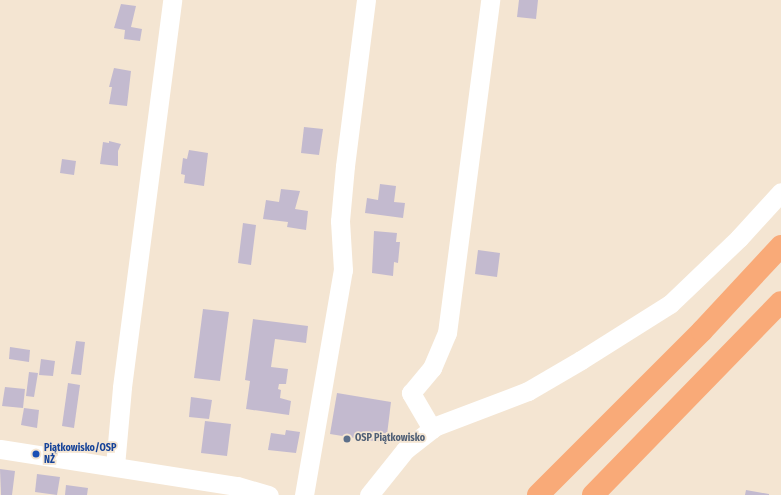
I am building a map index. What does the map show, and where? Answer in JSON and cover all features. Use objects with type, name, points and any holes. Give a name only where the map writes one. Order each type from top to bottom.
[{"type":"highway","points":[[538,495],[702,331],[781,246]]},
{"type":"highway","points":[[593,495],[781,302]]},
{"type":"street","points":[[115,466],[122,387],[172,0]]},
{"type":"street","points":[[304,495],[343,270],[340,221],[345,166],[366,0]]},
{"type":"street","points":[[432,429],[411,393],[432,368],[447,333],[490,0]]},
{"type":"street","points":[[370,495],[405,450],[432,429],[458,416],[528,391],[649,319],[687,289],[781,192]]},
{"type":"street","points":[[0,449],[237,486],[269,495]]},
{"type":"building","points":[[519,0],[538,0],[536,19],[517,17]]},
{"type":"building","points":[[121,4],[136,6],[131,27],[142,29],[140,41],[124,39],[125,30],[114,28]]},
{"type":"building","points":[[114,68],[131,71],[127,106],[109,104],[112,87],[109,87]]},
{"type":"building","points":[[304,127],[323,129],[319,155],[301,153]]},
{"type":"building","points":[[109,141],[121,144],[118,151],[118,166],[100,164],[103,142],[109,143]]},
{"type":"building","points":[[189,150],[208,153],[204,186],[184,183],[185,175],[181,174],[183,158],[187,159]]},
{"type":"building","points":[[62,159],[76,161],[74,175],[60,173]]},
{"type":"building","points":[[380,184],[396,186],[394,202],[405,203],[403,218],[365,213],[367,198],[378,200]]},
{"type":"building","points":[[281,189],[300,191],[295,209],[308,211],[306,230],[287,227],[288,222],[263,219],[266,200],[279,202]]},
{"type":"building","points":[[243,223],[256,225],[251,265],[238,263]]},
{"type":"building","points":[[374,231],[397,233],[396,242],[400,242],[398,263],[394,262],[393,276],[372,273]]},
{"type":"building","points":[[478,250],[500,253],[497,277],[475,274]]},
{"type":"building","points":[[203,309],[229,312],[220,381],[194,378]]},
{"type":"building","points":[[253,319],[308,326],[306,343],[275,339],[271,367],[288,369],[286,384],[279,384],[278,389],[281,390],[280,398],[291,401],[289,415],[246,409],[250,381],[245,380]]},
{"type":"building","points":[[76,341],[85,342],[81,375],[71,374]]},
{"type":"building","points":[[10,347],[30,350],[29,362],[9,359]]},
{"type":"building","points":[[41,359],[55,361],[53,376],[39,375]]},
{"type":"building","points":[[29,372],[38,373],[34,397],[26,396]]},
{"type":"building","points":[[68,383],[80,385],[74,428],[62,426]]},
{"type":"building","points":[[5,387],[25,389],[23,408],[2,406]]},
{"type":"building","points":[[337,393],[391,402],[386,443],[330,434]]},
{"type":"building","points":[[191,397],[212,400],[209,419],[189,417]]},
{"type":"building","points":[[24,408],[39,410],[37,428],[21,425]]},
{"type":"building","points":[[205,421],[231,424],[227,456],[201,453]]},
{"type":"building","points":[[286,430],[300,432],[296,453],[268,450],[271,433],[285,435]]},
{"type":"building","points":[[0,469],[15,471],[12,495],[1,495]]},
{"type":"building","points":[[37,474],[60,477],[57,495],[35,492]]},
{"type":"building","points":[[66,485],[88,488],[87,495],[65,495]]},
{"type":"building","points":[[746,490],[769,494],[769,495],[745,495]]},
{"type":"place","name":"OSP Piątkowisko","points":[[347,439]]},
{"type":"place","name":"Piątkowisko/OSP NŻ","points":[[36,454]]}]
